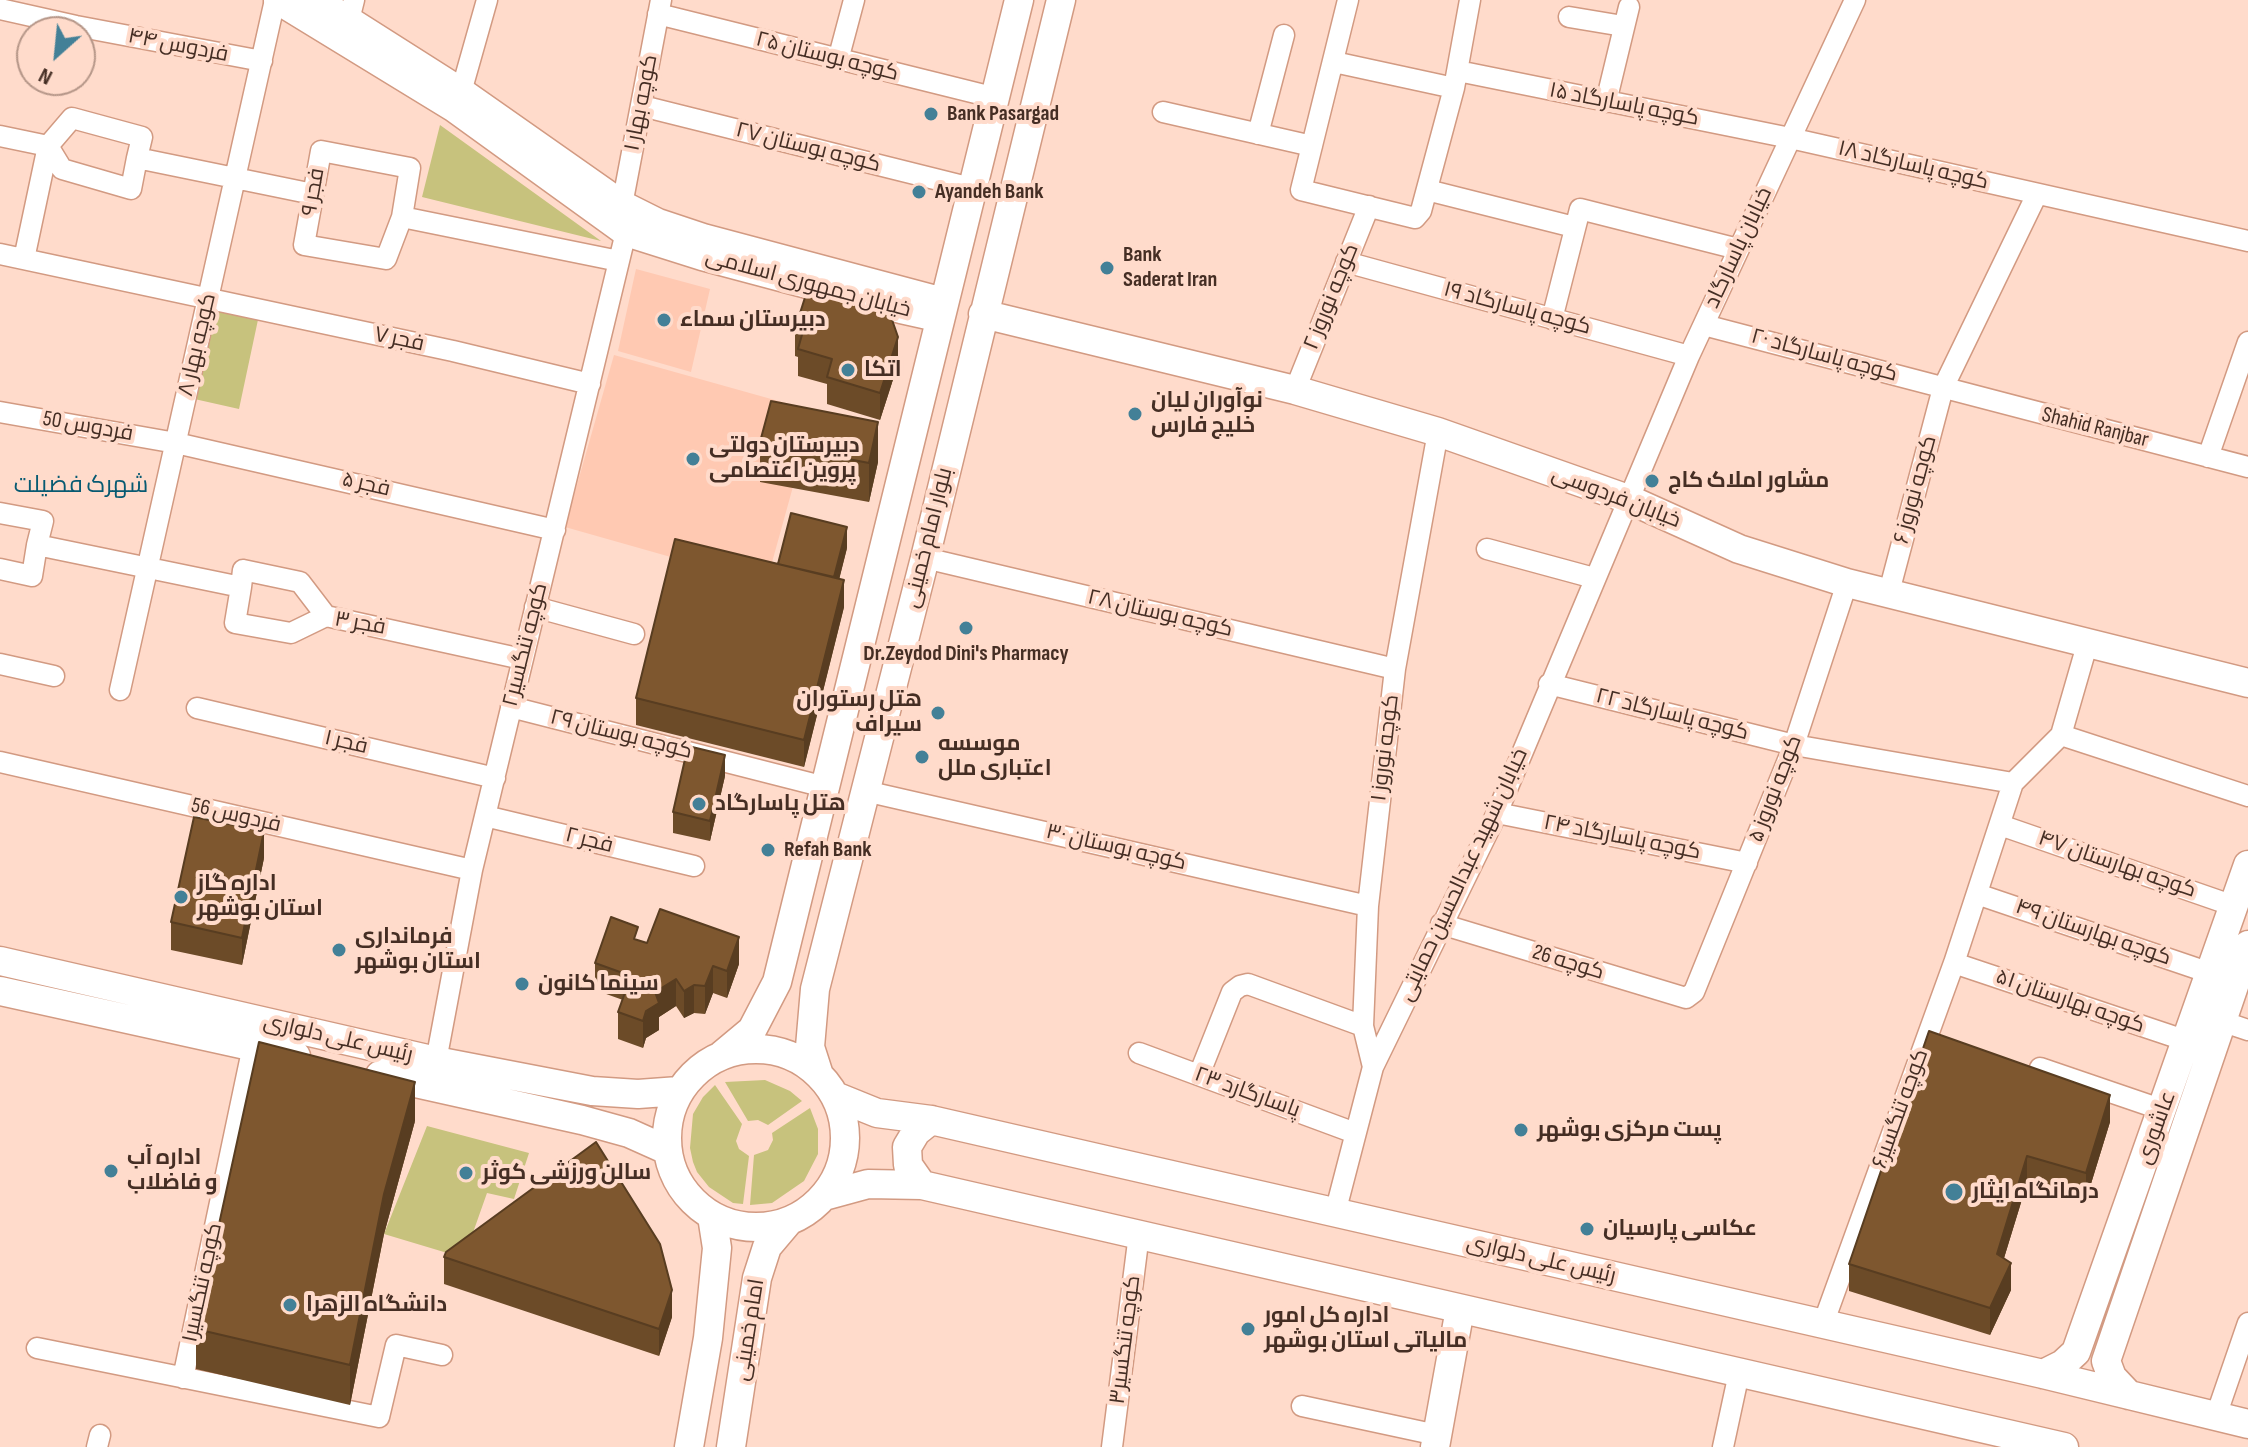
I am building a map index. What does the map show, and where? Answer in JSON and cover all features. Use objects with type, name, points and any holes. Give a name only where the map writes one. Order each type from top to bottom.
[{"type":"street","name":"کوچه بهار ۸","points":[[120,690],[277,0]]},
{"type":"street","name":"خیابان جمهوری اسلامی","points":[[277,0],[453,107],[624,218],[702,256],[903,301],[928,315],[942,311]]},
{"type":"street","name":"خیابان جمهوری اسلامی","points":[[316,0],[351,10],[624,218]]},
{"type":"street","points":[[461,92],[487,0]]},
{"type":"street","points":[[838,60],[854,0]]},
{"type":"street","name":"بلوار امام خمینی","points":[[722,1055],[752,1030],[777,982],[942,311],[975,189],[1019,0]]},
{"type":"street","name":"بلوار امام خمینی","points":[[827,1086],[810,1047],[815,989],[925,558],[1061,0]]},
{"type":"street","points":[[1348,0],[1300,184],[1301,190],[1415,218],[1420,214],[1456,79],[1470,0]]},
{"type":"street","name":"خیابان پاسارگاد","points":[[1628,499],[1689,356],[1855,0]]},
{"type":"street","name":"کوچه بهار ۱","points":[[624,218],[659,7]]},
{"type":"street","name":"کوچه بوستان ۲۵","points":[[659,7],[838,60],[996,98]]},
{"type":"street","name":"فردوس ۴۴","points":[[0,9],[262,61]]},
{"type":"street","points":[[1569,17],[1626,17],[1606,102]]},
{"type":"street","points":[[1258,134],[1284,35]]},
{"type":"street","name":"کوچه پاسارگاد ۱۵","points":[[1334,62],[1606,102],[1790,138]]},
{"type":"street","name":"کوچه بوستان ۲۷","points":[[642,106],[975,189]]},
{"type":"street","points":[[1163,112],[1312,146]]},
{"type":"street","points":[[0,136],[48,146],[62,169],[131,189],[142,137],[72,118],[48,146],[24,259]]},
{"type":"street","name":"کوچه پاسارگاد ۱۸","points":[[1790,138],[2248,241]]},
{"type":"street","name":"فجر ۹","points":[[321,151],[410,168],[402,217],[386,259],[304,245],[321,151]]},
{"type":"street","points":[[137,158],[313,194]]},
{"type":"street","points":[[1427,190],[1574,227]]},
{"type":"street","name":"کوچه نوروز ۶","points":[[1889,592],[1943,388],[2037,194]]},
{"type":"street","name":"کوچه نوروز ۲","points":[[1295,390],[1369,206]]},
{"type":"street","points":[[1552,319],[1578,211],[1582,209],[1738,249]]},
{"type":"street","points":[[402,217],[619,261]]},
{"type":"street","name":"کوچه تنگسیر۲","points":[[436,1061],[472,870],[619,261],[624,218]]},
{"type":"street","name":"فجر ۷","points":[[0,254],[453,351],[590,384]]},
{"type":"street","name":"کوچه پاسارگاد ۱۹","points":[[1346,262],[1689,356]]},
{"type":"street","name":"خیابان فردوسی","points":[[983,314],[1295,390],[1438,432],[1628,499],[1739,549],[1847,583],[2248,683]]},
{"type":"street","name":"کوچه پاسارگاد ۲۰","points":[[1704,325],[1943,388]]},
{"type":"street","points":[[2208,457],[2247,346]]},
{"type":"street","name":"Shahid Ranjbar","points":[[1943,388],[2248,467]]},
{"type":"street","name":"فردوس 50","points":[[0,412],[176,443]]},
{"type":"street","name":"کوچه نوروز ۱","points":[[1373,1067],[1363,1026],[1368,906],[1395,669],[1438,432]]},
{"type":"street","name":"فجر ۵","points":[[176,443],[555,530]]},
{"type":"street","name":"خیابان شهید عبدالحسین حمایتی","points":[[1335,1213],[1373,1067],[1497,813],[1628,499]]},
{"type":"street","points":[[0,513],[43,521],[32,576],[0,569]]},
{"type":"street","points":[[37,545],[241,587],[243,570],[300,582],[326,616]]},
{"type":"street","points":[[1487,549],[1594,578]]},
{"type":"street","name":"کوچه بوستان ۲۸","points":[[925,558],[1395,669]]},
{"type":"street","name":"کوچه نوروز ۵","points":[[1694,992],[1794,745],[1847,583]]},
{"type":"street","name":"فجر ۳","points":[[241,587],[235,623],[291,633],[326,616],[522,659]]},
{"type":"street","points":[[535,607],[634,634]]},
{"type":"street","points":[[2013,783],[2061,735],[2087,645]]},
{"type":"street","points":[[0,664],[54,676]]},
{"type":"street","name":"کوچه پاسارگاد ۲۲","points":[[1549,684],[1794,745],[2013,783]]},
{"type":"street","name":"کوچه بوستان ۲۹","points":[[511,707],[825,787]]},
{"type":"street","name":"فجر ۱","points":[[197,708],[495,778]]},
{"type":"street","points":[[2061,735],[2248,796]]},
{"type":"street","name":"فردوس 56","points":[[0,762],[472,870]]},
{"type":"street","name":"کوچه تنگسیر۶","points":[[1823,1324],[1954,963],[2013,783]]},
{"type":"street","name":"کوچه بوستان ۳۰","points":[[865,791],[1368,906]]},
{"type":"street","name":"کوچه پاسارگاد ۲۴","points":[[1497,813],[1747,863]]},
{"type":"street","name":"فجر ۲","points":[[485,816],[694,866]]},
{"type":"street","name":"کوچه بهارستان ۴۷","points":[[2000,825],[2234,906]]},
{"type":"street","name":"عاشوری","points":[[2043,1374],[2063,1364],[2076,1352],[2248,865]]},
{"type":"street","name":"کوچه بهارستان ۴۹","points":[[1977,894],[2210,973]]},
{"type":"street","name":"کوچه 26","points":[[1441,924],[1686,998],[1694,992]]},
{"type":"street","name":"عاشوری","points":[[2129,1395],[2112,1377],[2106,1361],[2235,1026],[2248,945]]},
{"type":"street","name":"رئیس علی دلواری","points":[[0,961],[436,1061],[592,1091],[638,1094],[679,1091]]},
{"type":"street","name":"کوچه بهارستان ۵۱","points":[[1954,963],[2187,1041]]},
{"type":"street","points":[[777,982],[781,995],[793,1001],[805,1000],[815,989]]},
{"type":"street","points":[[1199,1075],[1232,992],[1240,986],[1248,984],[1363,1026]]},
{"type":"street","name":"رئیس علی دلواری","points":[[0,991],[582,1120],[629,1133],[667,1150]]},
{"type":"street","name":"کوچه تنگسیر۱","points":[[183,1378],[253,1046]]},
{"type":"street","points":[[747,1049],[773,1050],[798,1059],[827,1086],[844,1124],[844,1153],[834,1181],[812,1208],[789,1221],[763,1227],[737,1226],[712,1216],[691,1200],[676,1179],[667,1150],[668,1119],[679,1091],[699,1068],[722,1055],[747,1049]]},
{"type":"street","name":"پاسارگارد ۲۳","points":[[1139,1053],[1355,1133]]},
{"type":"street","points":[[2040,1068],[2163,1110]]},
{"type":"street","name":"رئیس علی دلواری","points":[[827,1086],[877,1113],[931,1120],[2043,1374],[2248,1424]]},
{"type":"street","points":[[582,1120],[596,1112],[597,1096],[592,1091]]},
{"type":"street","points":[[922,1185],[908,1165],[907,1147],[916,1132],[931,1120]]},
{"type":"street","points":[[824,1196],[868,1184],[922,1185],[1739,1373],[2025,1443],[2064,1447]]},
{"type":"street","name":"امام خمینی","points":[[689,1447],[708,1338],[717,1248],[712,1216]]},
{"type":"street","name":"امام خمینی","points":[[731,1447],[757,1278],[767,1247],[789,1221]]},
{"type":"street","name":"کوچه تنگسیر۳","points":[[1112,1447],[1139,1234]]},
{"type":"street","points":[[1302,1406],[1436,1441],[1460,1309]]},
{"type":"street","points":[[2216,1416],[2248,1323]]},
{"type":"street","points":[[708,1338],[716,1328],[724,1325],[735,1327],[743,1335],[747,1347]]},
{"type":"street","points":[[37,1348],[379,1417],[396,1345],[442,1355]]},
{"type":"street","points":[[1723,1447],[1739,1373]]},
{"type":"shaded area","points":[[440,125],[601,241],[422,197]]},
{"type":"shaded area","name":"دبیرستان سماء","points":[[636,269],[710,289],[691,372],[618,351]]},
{"type":"shaded area","points":[[210,305],[259,315],[239,409],[190,398]]},
{"type":"shaded area","name":"دبیرستان دولتی پروین اعتصامی","points":[[614,355],[814,411],[766,584],[565,527]]},
{"type":"shaded area","points":[[765,1080],[790,1091],[802,1101],[768,1125],[758,1120],[748,1121],[725,1082]]},
{"type":"shaded area","points":[[715,1085],[742,1124],[736,1141],[739,1149],[749,1156],[743,1204],[733,1203],[709,1187],[693,1162],[690,1148],[693,1114]]},
{"type":"shaded area","points":[[810,1108],[818,1129],[818,1154],[804,1181],[772,1203],[750,1205],[754,1155],[768,1150],[773,1140],[772,1133]]},
{"type":"shaded area","name":"سالن ورزشی کوثر","points":[[427,1126],[529,1153],[514,1199],[487,1193],[464,1258],[384,1234]]},
{"type":"building","name":"اتکا","points":[[808,288],[890,314],[898,337],[880,393],[827,377],[832,359],[798,349],[803,331],[795,329]]},
{"type":"building","points":[[771,401],[878,422],[869,463],[760,442]]},
{"type":"building","points":[[791,513],[847,527],[834,577],[778,564]]},
{"type":"building","points":[[675,539],[844,580],[804,740],[636,698]]},
{"type":"building","name":"هتل پاسارگاد","points":[[688,746],[725,755],[710,821],[673,812]]},
{"type":"building","points":[[194,817],[264,831],[242,938],[171,922]]},
{"type":"building","points":[[660,909],[739,937],[727,971],[713,966],[705,986],[694,985],[684,991],[676,979],[655,992],[659,1003],[646,1011],[643,1021],[618,1012],[631,976],[595,963],[611,917],[638,927],[634,939],[647,943]]},
{"type":"building","name":"درمانگاه ایثار","points":[[1929,1031],[2110,1095],[2086,1173],[2027,1156],[1997,1254],[2011,1263],[1990,1308],[1849,1264]]},
{"type":"building","name":"دانشگاه الزهرا","points":[[259,1042],[415,1082],[384,1194],[350,1365],[196,1329]]},
{"type":"building","points":[[596,1142],[660,1244],[672,1290],[659,1329],[444,1257],[446,1252]]},
{"type":"place","name":"Bank Pasargad","points":[[931,114]]},
{"type":"place","name":"Ayandeh Bank","points":[[919,192]]},
{"type":"place","name":"Bank Saderat Iran","points":[[1107,268]]},
{"type":"place","name":"دبیرستان سماء","points":[[664,320]]},
{"type":"place","name":"اتکا","points":[[848,370]]},
{"type":"place","name":"نوآوران لیان خلیج فارس","points":[[1135,414]]},
{"type":"place","name":"دبیرستان دولتی پروین اعتصامی","points":[[693,459]]},
{"type":"place","name":"مشاور املاک کاج","points":[[1652,481]]},
{"type":"place","name":"Dr.Zeydod Dini's Pharmacy","points":[[966,628]]},
{"type":"place","name":"هتل رستوران سیراف","points":[[938,713]]},
{"type":"place","name":"موسسه اعتباری ملل","points":[[922,757]]},
{"type":"place","name":"هتل پاسارگاد","points":[[699,804]]},
{"type":"place","name":"Refah Bank","points":[[768,850]]},
{"type":"place","name":"اداره گاز استان بوشهر","points":[[181,897]]},
{"type":"place","name":"فرمانداری استان بوشهر","points":[[339,950]]},
{"type":"place","name":"سینما کانون","points":[[522,984]]},
{"type":"place","name":"پست مرکزی بوشهر","points":[[1521,1130]]},
{"type":"place","name":"اداره آب و فاضلاب","points":[[111,1171]]},
{"type":"place","name":"سالن ورزشی کوثر","points":[[466,1173]]},
{"type":"place","name":"درمانگاه ایثار","points":[[1954,1192]]},
{"type":"place","name":"عکاسی پارسیان","points":[[1587,1229]]},
{"type":"place","name":"دانشگاه الزهرا","points":[[290,1305]]},
{"type":"place","name":"اداره کل امور مالیاتی استان بوشهر","points":[[1248,1329]]},
{"type":"district","name":"شهرک فضیلت","points":[[81,486]]}]
